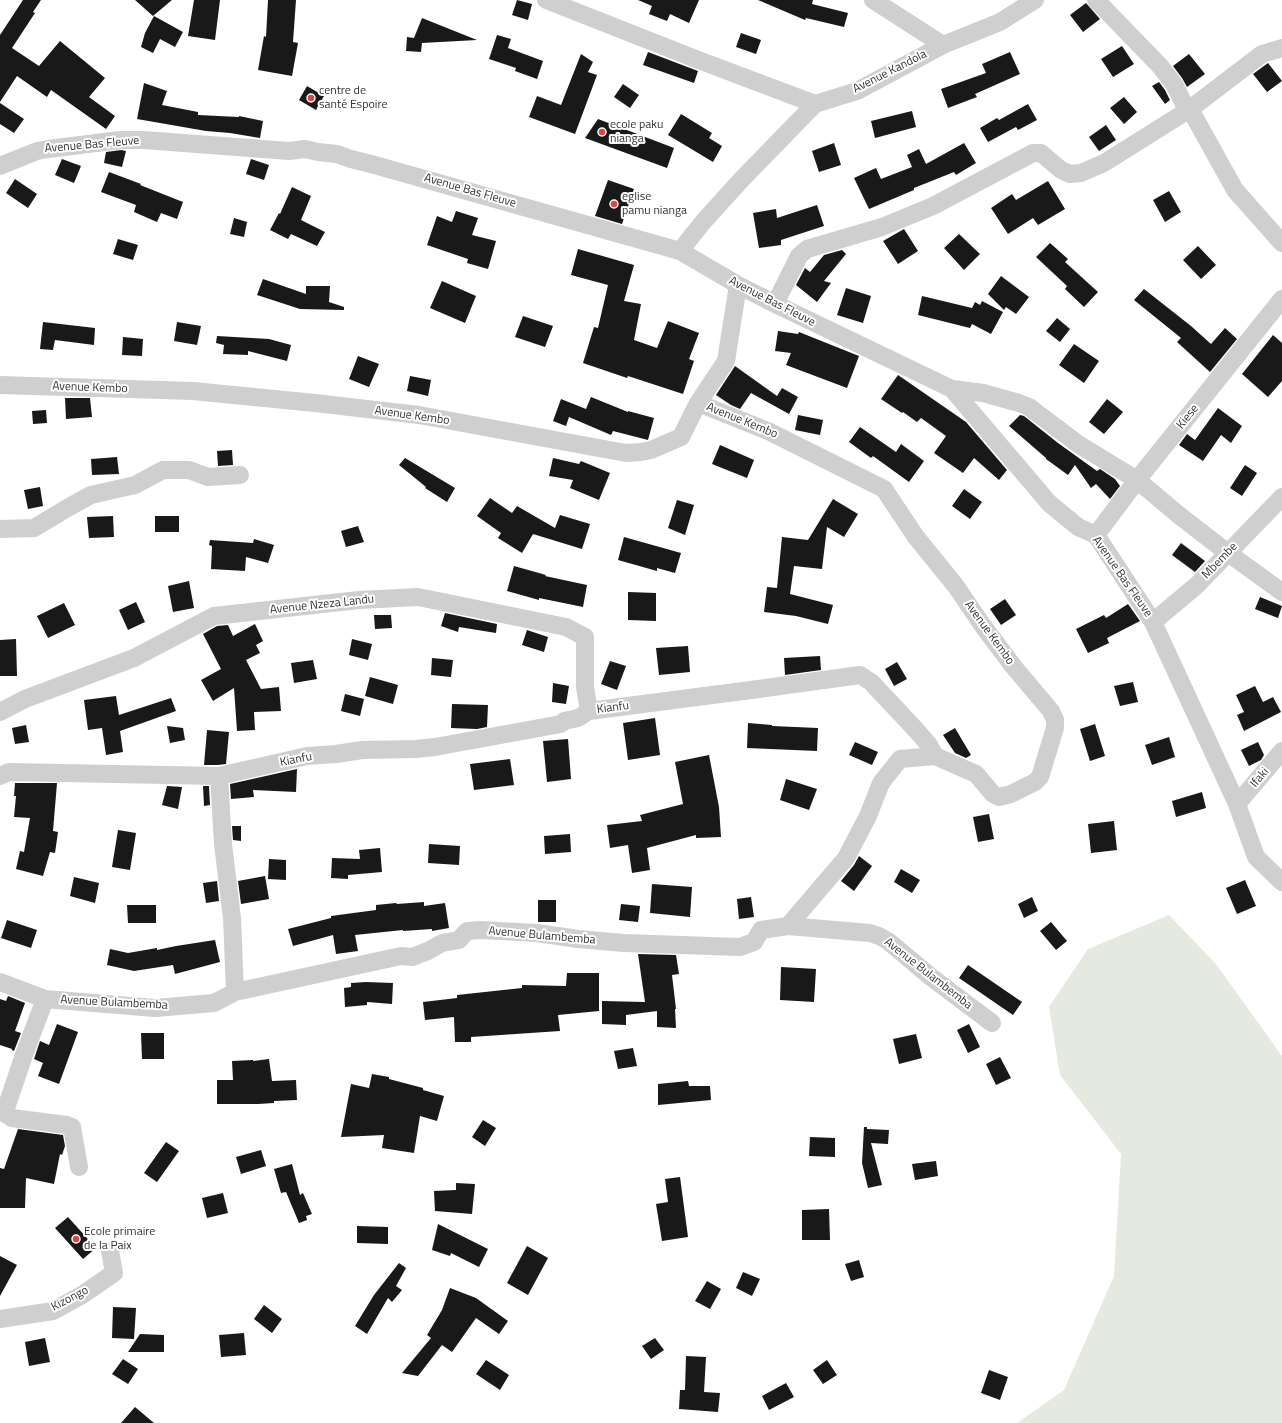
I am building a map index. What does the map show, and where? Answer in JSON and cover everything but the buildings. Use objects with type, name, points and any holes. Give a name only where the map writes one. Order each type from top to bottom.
[{"type":"street","points":[[546,0],[815,104]]},
{"type":"street","points":[[873,0],[943,45]]},
{"type":"street","name":"Avenue Kandola","points":[[680,251],[703,222],[742,179],[815,104],[857,91],[943,45],[1000,22],[1035,0]]},
{"type":"street","points":[[1096,0],[1160,66],[1174,84],[1184,104],[1190,109],[1236,190],[1282,243]]},
{"type":"street","points":[[775,304],[799,256],[807,249],[882,227],[926,209],[1033,153],[1041,153],[1061,170],[1070,174],[1081,173],[1104,163],[1190,109],[1262,54],[1282,48]]},
{"type":"street","name":"Avenue Bas Fleuve","points":[[0,166],[42,150],[120,140],[144,140],[289,151],[305,149],[337,154],[680,251],[738,285],[775,304],[952,389],[1049,503],[1078,527],[1096,535],[1154,622],[1237,804],[1256,857],[1282,882]]},
{"type":"street","points":[[698,403],[726,362],[738,285]]},
{"type":"street","name":"Kiese","points":[[1096,535],[1282,299]]},
{"type":"street","name":"Avenue Kembo","points":[[0,385],[193,391],[315,403],[419,416],[626,453],[651,450],[681,437],[698,403],[768,431],[884,489],[916,537],[955,585],[983,626],[1013,666],[1051,712],[1055,720],[1055,728],[1040,777],[1035,782],[1011,794],[999,797],[993,794],[976,774],[935,756]]},
{"type":"street","points":[[952,389],[982,393],[1029,407],[1078,444],[1138,480],[1180,516],[1282,592]]},
{"type":"street","points":[[0,529],[34,528],[68,506],[91,495],[135,485],[163,470],[189,470],[208,477],[240,475]]},
{"type":"street","name":"Mbembe","points":[[1154,622],[1197,585],[1282,497]]},
{"type":"street","name":"Avenue Nzeza Landu","points":[[0,712],[25,699],[134,658],[214,616],[359,600],[418,597],[566,627],[585,637],[585,687],[589,711]]},
{"type":"street","name":"Kianfu","points":[[0,776],[9,772],[220,776],[307,756],[362,750],[416,749],[435,747],[560,724],[564,721],[578,718],[589,711],[860,675],[871,682],[929,745],[935,756]]},
{"type":"street","name":"Ifaki","points":[[1237,804],[1282,751]]},
{"type":"street","points":[[788,926],[846,858],[868,816],[881,783],[900,759],[935,756]]},
{"type":"street","points":[[220,776],[223,844],[232,918],[235,992]]},
{"type":"street","name":"Avenue Bulambemba","points":[[0,982],[45,998],[155,1008],[214,1003],[235,992],[401,956],[412,957],[428,951],[442,943],[459,940],[467,931],[480,930],[537,933],[578,939],[624,943],[740,947],[754,942],[760,930],[788,926],[870,933],[879,936],[888,941],[931,977],[992,1023]]},
{"type":"street","points":[[45,998],[5,1111],[7,1115],[12,1118],[67,1125],[72,1127],[79,1167]]},
{"type":"street","name":"Kizongo","points":[[0,1319],[53,1311],[82,1295],[114,1273],[110,1251]]},
{"type":"shaded area","points":[[1169,915],[1216,964],[1282,1056],[1282,1423],[1017,1423],[1064,1390],[1114,1276],[1121,1154],[1060,1075],[1049,1007],[1088,949]]},
{"type":"place","name":"centre de santé Espoire","points":[[311,98]]},
{"type":"place","name":"ecole paku nianga","points":[[602,132]]},
{"type":"place","name":"eglise pamu nianga","points":[[614,204]]},
{"type":"place","name":"Ecole primaire de la Paix","points":[[76,1239]]}]
